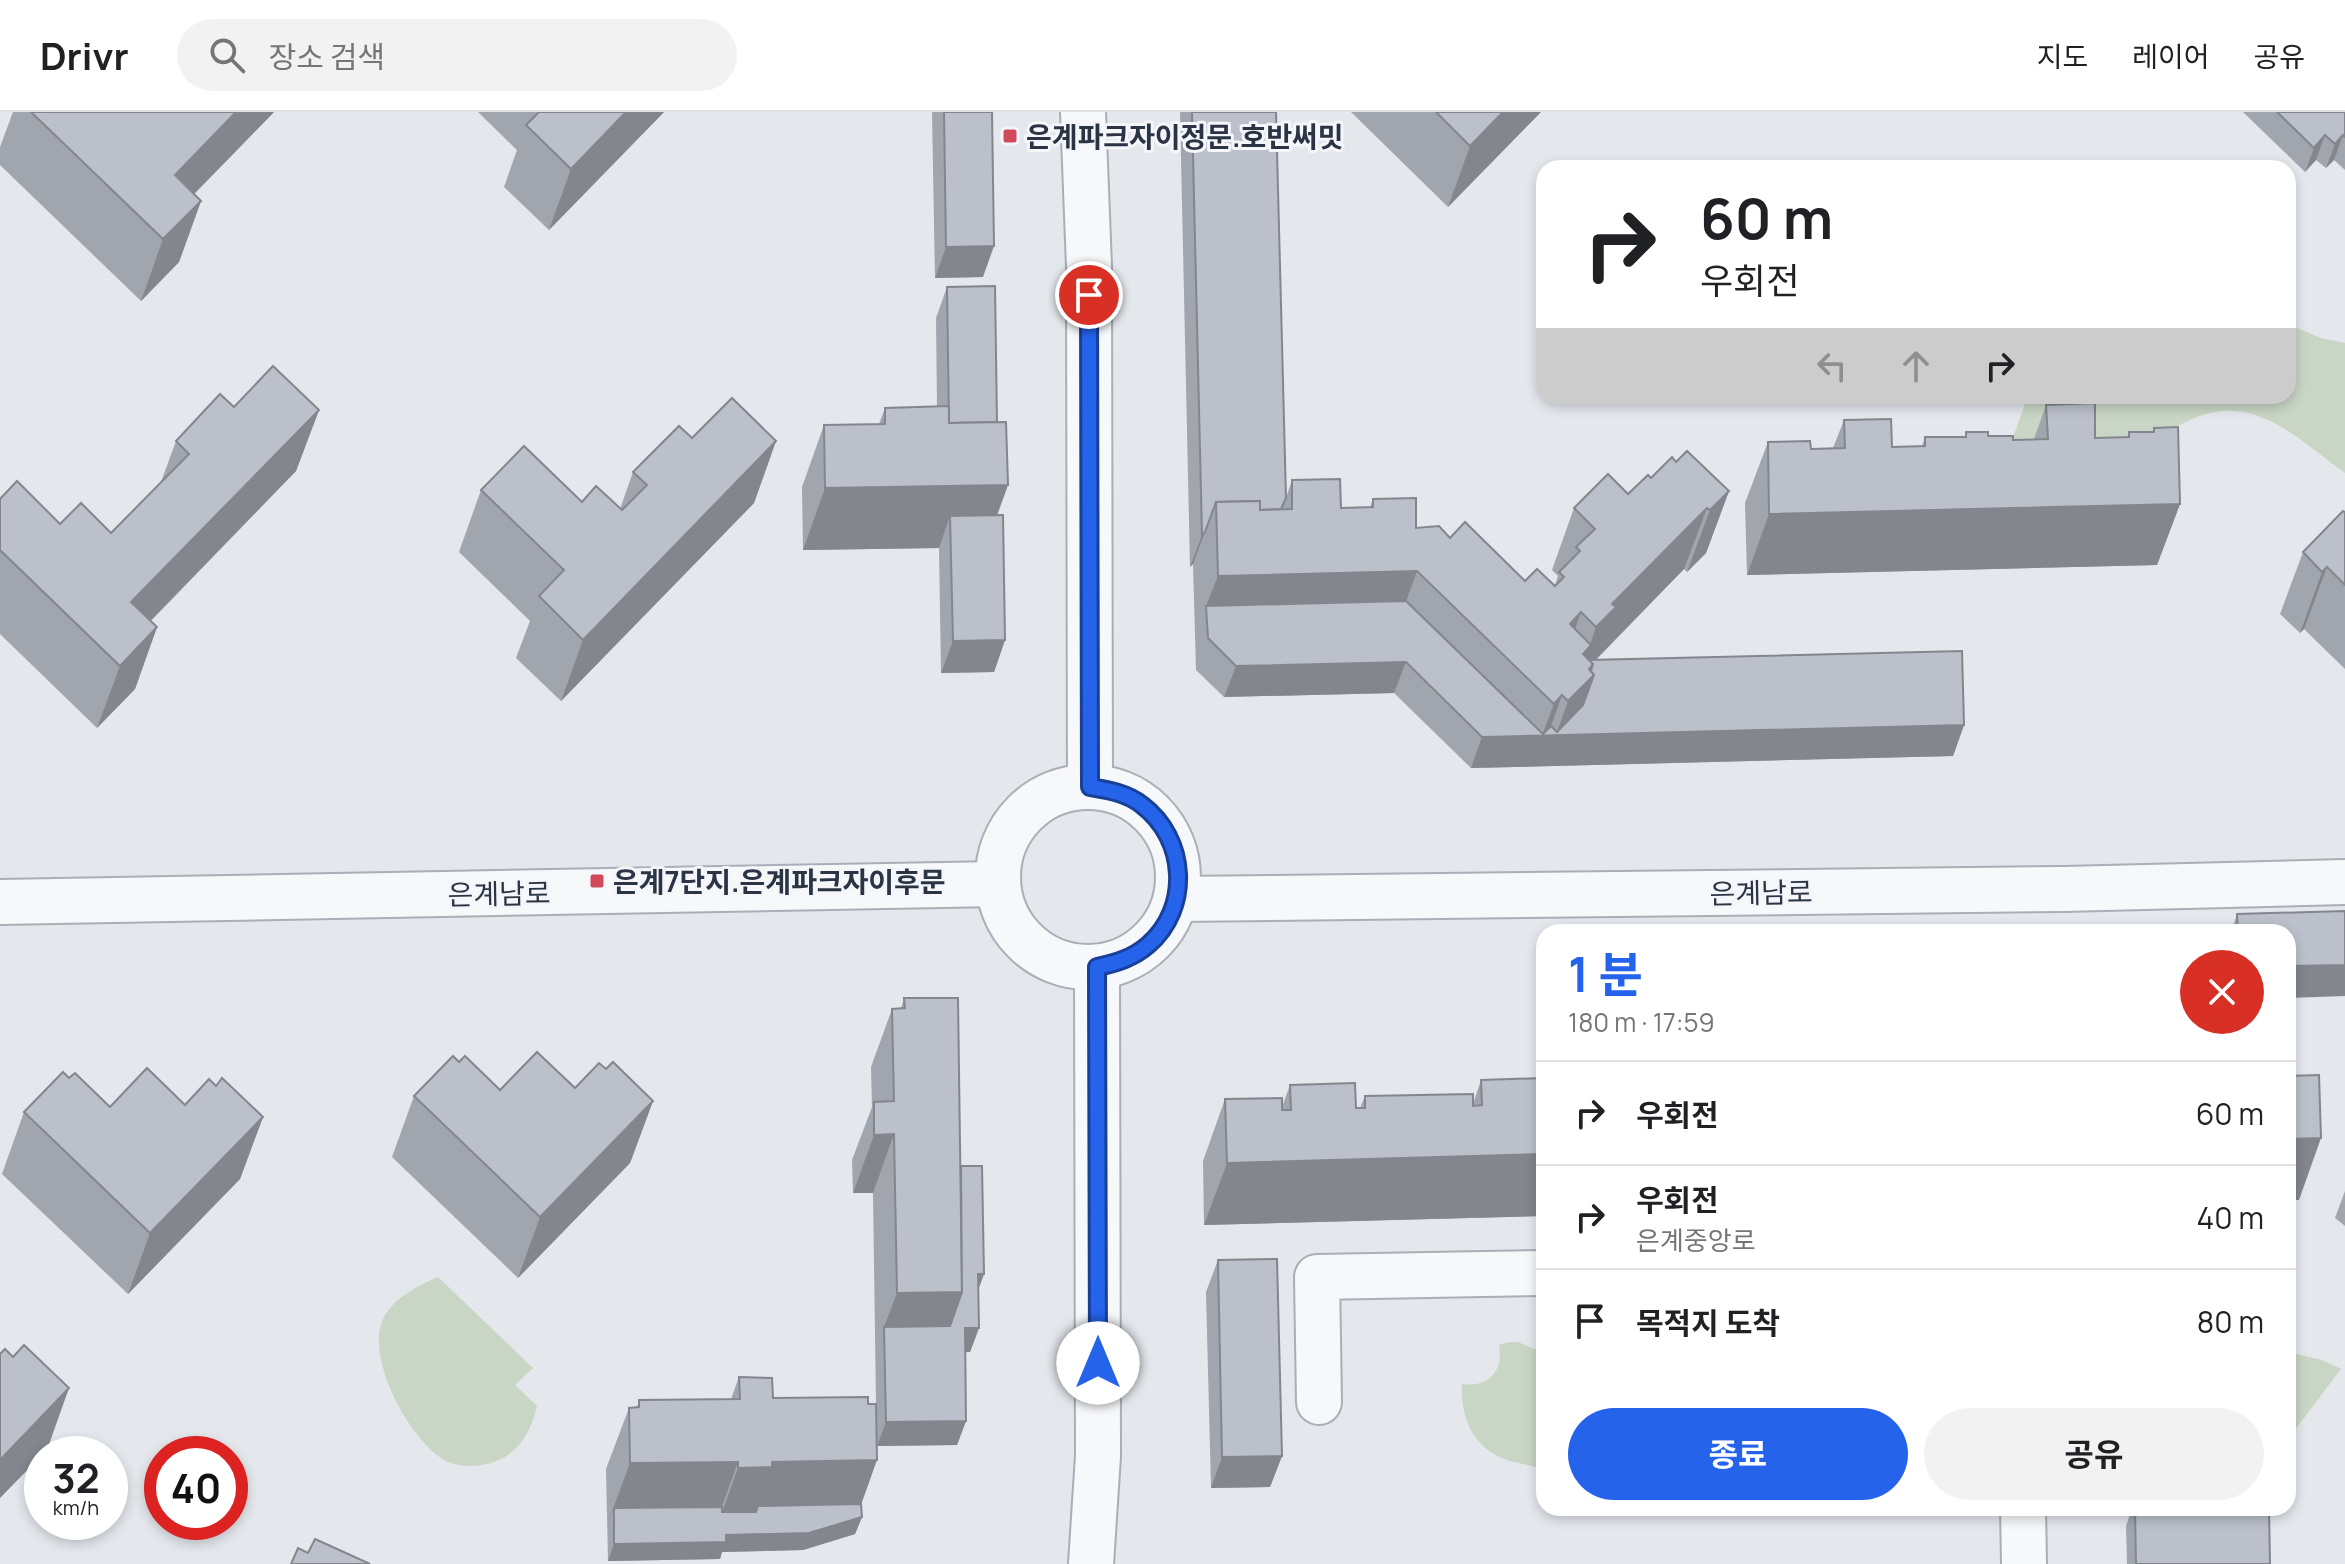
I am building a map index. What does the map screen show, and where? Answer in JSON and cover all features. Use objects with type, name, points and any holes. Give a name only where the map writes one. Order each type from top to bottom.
[{"type":"street","points":[[1083,112],[1089,266],[1090,787]]},
{"type":"street","points":[[1090,787],[1117,791],[1141,803],[1161,822],[1173,846],[1179,872],[1177,899],[1166,924],[1148,945],[1124,960],[1097,967],[1068,966],[1041,955],[1020,936],[1004,912],[998,884],[1001,854],[1013,826],[1034,805],[1060,791],[1090,787]]},
{"type":"street","name":"은계남로","points":[[1177,899],[2064,889],[2345,882]]},
{"type":"street","name":"은계남로","points":[[0,902],[998,884]]},
{"type":"street","points":[[1091,1564],[1098,1456],[1097,967]]},
{"type":"street","points":[[1319,1402],[1317,1277],[1536,1273]]},
{"type":"street","points":[[2023,1516],[2024,1564]]},
{"type":"green space","points":[[2296,327],[2321,338],[2345,343],[2345,473],[2301,439],[2269,420],[2234,411],[2207,414],[2152,436],[2012,440],[2025,404],[2296,404]]},
{"type":"green space","points":[[438,1277],[533,1368],[515,1385],[537,1406],[531,1424],[517,1447],[494,1462],[476,1466],[458,1465],[432,1451],[405,1417],[385,1374],[379,1333],[384,1317],[401,1298]]},
{"type":"green space","points":[[1518,1342],[1536,1350],[1536,1467],[1495,1455],[1477,1439],[1466,1419],[1462,1384],[1479,1383],[1492,1376],[1499,1363],[1499,1345]]},
{"type":"green space","points":[[2296,1354],[2322,1360],[2341,1369],[2296,1428]]},
{"type":"building","points":[[31,112],[236,112],[175,175],[201,201],[163,239]]},
{"type":"building","points":[[539,112],[626,112],[571,169],[526,125]]},
{"type":"building","points":[[944,112],[992,112],[994,246],[946,247]]},
{"type":"building","points":[[1192,112],[1276,112],[1286,498],[1281,509],[1260,510],[1260,501],[1216,502],[1202,535]]},
{"type":"building","points":[[1436,112],[1503,112],[1470,146]]},
{"type":"building","points":[[2277,112],[2345,112],[2345,137],[2343,135],[2335,144],[2325,135],[2314,148]]},
{"type":"building","points":[[995,286],[997,422],[949,423],[947,287]]},
{"type":"building","points":[[273,366],[319,410],[131,602],[157,627],[120,666],[0,550],[0,499],[17,481],[60,524],[81,503],[111,533],[189,454],[176,441],[220,394],[234,407]]},
{"type":"building","points":[[732,398],[776,441],[583,640],[539,596],[564,570],[481,490],[524,446],[582,502],[596,486],[622,510],[647,485],[633,472],[679,426],[692,438]]},
{"type":"building","points":[[2095,404],[2095,438],[2129,437],[2129,432],[2154,432],[2154,428],[2178,427],[2180,504],[1769,514],[1768,442],[1810,441],[1811,449],[1845,448],[1844,420],[1891,419],[1892,447],[1925,446],[1925,437],[1966,437],[1966,432],[2013,436],[2013,440],[2048,439],[2046,405]]},
{"type":"building","points":[[949,406],[949,423],[1006,422],[1008,485],[825,488],[824,425],[885,424],[885,408]]},
{"type":"building","points":[[1687,451],[1729,491],[1710,510],[1707,508],[1612,604],[1616,607],[1596,627],[1581,612],[1570,624],[1591,645],[1583,654],[1593,664],[1589,669],[1594,675],[1568,701],[1562,695],[1554,704],[1417,571],[1218,576],[1216,502],[1260,501],[1260,510],[1292,509],[1292,480],[1340,479],[1341,508],[1373,507],[1373,499],[1416,498],[1416,528],[1439,526],[1450,538],[1465,522],[1525,581],[1537,569],[1555,586],[1564,577],[1559,572],[1580,551],[1576,547],[1595,529],[1574,508],[1608,474],[1628,494],[1648,475],[1651,478],[1672,457],[1676,462]]},
{"type":"building","points":[[2343,511],[2345,585],[2327,567],[2322,572],[2303,552]]},
{"type":"building","points":[[1003,515],[1005,640],[953,641],[950,516]]},
{"type":"building","points":[[1406,601],[1543,734],[1551,726],[1557,732],[1583,705],[1594,675],[1591,671],[1593,664],[1589,660],[1962,651],[1964,725],[1482,737],[1406,662],[1236,666],[1208,638],[1206,606]]},
{"type":"building","points":[[2345,911],[2345,965],[2296,966],[2296,924],[2238,924],[2237,914]]},
{"type":"building","points":[[904,998],[958,998],[962,1292],[897,1293],[894,1134],[874,1135],[874,1102],[894,1101],[892,1009],[905,1008]]},
{"type":"building","points":[[537,1052],[575,1088],[599,1063],[606,1069],[613,1062],[653,1101],[540,1217],[414,1096],[453,1056],[459,1062],[465,1056],[500,1090]]},
{"type":"building","points":[[147,1068],[185,1105],[209,1079],[216,1086],[222,1078],[263,1117],[150,1233],[24,1112],[63,1072],[69,1078],[75,1073],[110,1107]]},
{"type":"building","points":[[2319,1075],[2321,1138],[2296,1139],[2296,1076]]},
{"type":"building","points":[[1536,1078],[1536,1154],[1227,1163],[1225,1099],[1282,1098],[1282,1110],[1291,1110],[1290,1085],[1355,1083],[1356,1108],[1365,1108],[1365,1096],[1473,1094],[1473,1106],[1482,1105],[1481,1080]]},
{"type":"building","points":[[961,1166],[982,1166],[984,1274],[978,1274],[979,1328],[965,1328],[966,1421],[886,1422],[884,1327],[950,1326],[962,1292]]},
{"type":"building","points":[[1277,1259],[1282,1456],[1222,1457],[1218,1260]]},
{"type":"building","points":[[24,1345],[69,1388],[0,1460],[0,1354],[5,1349],[13,1357]]},
{"type":"building","points":[[739,1377],[772,1378],[773,1398],[868,1397],[868,1404],[876,1404],[877,1460],[772,1462],[772,1467],[738,1468],[738,1462],[630,1463],[629,1408],[639,1407],[639,1400],[740,1399]]},
{"type":"building","points":[[861,1504],[862,1517],[809,1533],[726,1535],[726,1542],[614,1544],[614,1508],[722,1507],[722,1512],[756,1512],[758,1506]]},
{"type":"building","points":[[2135,1516],[2269,1516],[2270,1564],[2136,1564]]},
{"type":"building","points":[[315,1539],[370,1564],[291,1564],[298,1548],[308,1553]]},
{"type":"place","name":"은계파크자이정문.호반써밋","points":[[1010,136]]},
{"type":"place","name":"은계7단지.은계파크자이후문","points":[[597,881]]},
{"type":"route","points":[[1089,295],[1090,787],[1117,791],[1141,803],[1161,822],[1173,846],[1179,872],[1177,899],[1166,924],[1148,945],[1124,960],[1097,967],[1098,1363]]}]
